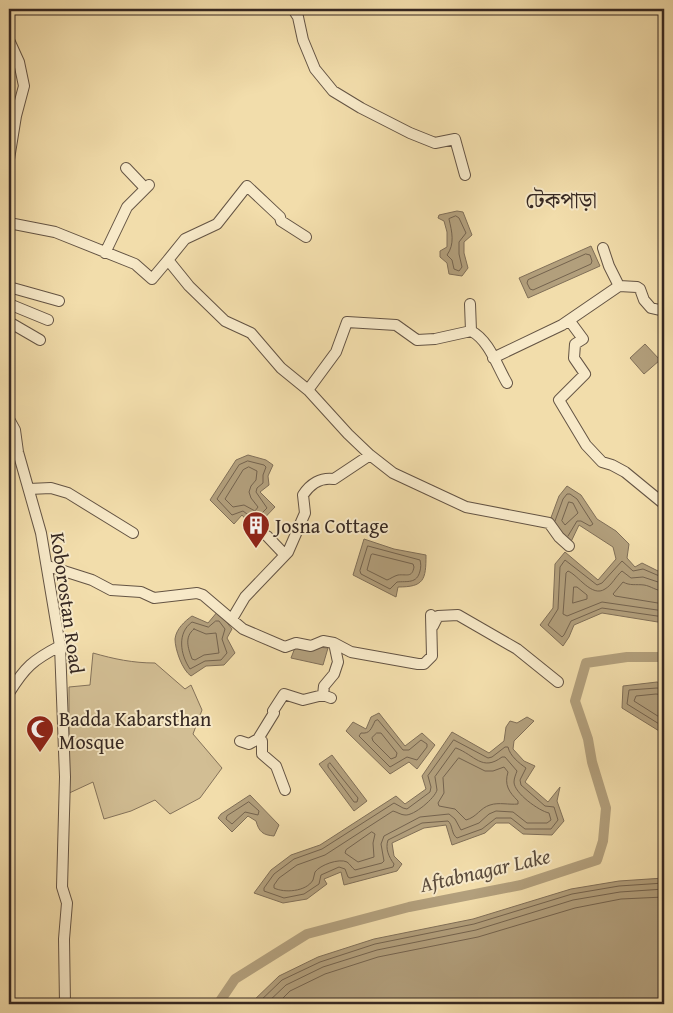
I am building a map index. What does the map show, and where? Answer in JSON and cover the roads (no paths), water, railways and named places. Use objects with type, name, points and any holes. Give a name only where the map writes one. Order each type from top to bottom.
[{"type":"street","points":[[293,9],[298,17],[303,40],[315,69],[333,91],[361,108],[410,133],[435,143],[455,139],[465,175]]},
{"type":"street","points":[[9,40],[19,62],[24,86],[16,116],[9,159]]},
{"type":"street","points":[[105,253],[127,207],[147,187],[126,168]]},
{"type":"street","points":[[9,223],[55,232],[135,264],[152,278],[185,239],[217,224],[247,186],[275,212],[281,221],[306,237]]},
{"type":"street","points":[[604,248],[609,266],[619,286]]},
{"type":"street","points":[[168,260],[189,286],[213,310],[225,321],[251,333],[281,368],[308,390],[348,434],[392,473],[466,507],[549,523],[559,537],[569,546]]},
{"type":"street","points":[[493,358],[570,320],[619,286],[637,287],[651,308],[664,311]]},
{"type":"street","points":[[9,287],[59,302]]},
{"type":"street","points":[[9,304],[48,320]]},
{"type":"street","points":[[470,304],[471,331]]},
{"type":"street","points":[[570,320],[583,339],[575,344],[574,358],[585,374],[559,400],[586,445],[602,462],[625,472],[664,504]]},
{"type":"street","points":[[9,322],[40,340]]},
{"type":"street","points":[[308,390],[336,352],[347,322],[396,325],[417,340],[435,339],[471,331],[479,335],[507,383]]},
{"type":"street","name":"Koborostan Road","points":[[9,419],[15,430],[18,452],[41,533],[60,646],[65,776],[62,887],[66,902],[64,939],[65,1004]]},
{"type":"street","points":[[232,619],[246,597],[285,555],[305,514],[303,495],[309,486],[326,478],[334,479],[370,455]]},
{"type":"street","points":[[29,489],[51,488],[68,493],[133,533]]},
{"type":"street","points":[[267,536],[285,555]]},
{"type":"street","points":[[48,566],[92,580],[111,590],[141,592],[154,598],[198,593],[203,595],[243,629],[285,647],[296,643],[311,646],[324,641],[334,643],[352,652],[424,664],[432,656],[431,615]]},
{"type":"street","points":[[432,629],[438,616],[458,615],[517,649],[558,682]]},
{"type":"street","points":[[240,741],[249,744],[258,739],[284,694],[303,700],[327,696],[324,686],[334,674],[338,662],[334,643]]},
{"type":"street","points":[[9,693],[29,664],[60,646]]},
{"type":"street","points":[[258,739],[262,742],[262,754],[276,766],[285,790]]},
{"type":"water","points":[[457,211],[463,212],[472,235],[464,242],[464,253],[468,268],[462,276],[449,274],[447,263],[440,257],[440,251],[447,247],[447,232],[444,221],[438,218],[439,215]]},
{"type":"water","points":[[591,246],[600,266],[528,298],[519,278]]},
{"type":"water","points":[[645,344],[660,360],[644,374],[630,358]]},
{"type":"water","points":[[248,455],[266,460],[273,465],[268,476],[269,485],[260,492],[275,507],[254,529],[242,515],[234,524],[210,500],[236,460]]},
{"type":"water","points":[[567,486],[581,495],[597,519],[616,531],[629,544],[627,558],[635,567],[642,563],[664,574],[664,623],[602,613],[574,625],[563,646],[540,625],[553,608],[555,564],[565,552],[598,580],[616,559],[613,547],[579,525],[569,546],[549,523],[559,496]]},
{"type":"water","points":[[364,539],[394,549],[426,555],[425,571],[422,580],[413,586],[398,587],[396,597],[353,575]]},
{"type":"water","points":[[218,611],[232,629],[227,638],[235,653],[224,665],[206,666],[191,676],[182,664],[178,654],[175,643],[177,632],[192,616],[208,623]]},
{"type":"water","points":[[296,645],[328,648],[323,665],[291,658]]},
{"type":"water","points":[[657,682],[664,684],[664,734],[622,708],[623,686]]},
{"type":"water","points":[[379,713],[405,746],[422,733],[435,745],[417,769],[409,762],[390,774],[346,731],[353,722],[366,729],[371,717]]},
{"type":"water","points":[[527,717],[534,721],[514,741],[513,749],[524,761],[535,766],[525,782],[548,802],[560,787],[557,801],[564,821],[552,835],[523,834],[509,823],[496,823],[485,833],[452,845],[446,825],[424,828],[392,843],[394,856],[402,864],[397,871],[344,885],[341,872],[324,879],[327,884],[307,899],[283,903],[254,893],[271,870],[291,855],[320,845],[396,796],[405,804],[426,789],[422,776],[452,732],[489,753],[504,741],[506,727],[510,721],[517,723]]},
{"type":"water","points":[[332,755],[367,801],[354,811],[319,764]]},
{"type":"water","points":[[250,795],[279,825],[274,836],[262,832],[256,821],[248,816],[232,832],[218,818]]},
{"type":"water","points":[[664,878],[664,1004],[250,1004],[279,976],[318,957],[374,939],[473,919],[571,889],[619,881]]},
{"type":"waterway","name":"Aftabnagar Lake","points":[[218,1004],[235,979],[307,934],[409,907],[521,885],[597,860],[603,841],[606,808],[592,762],[588,739],[575,701],[586,663],[627,657],[664,657]]},
{"type":"place","name":"Josna Cottage","points":[[256,549]]},
{"type":"place","name":"Badda Kabarsthan Mosque","points":[[40,753]]},
{"type":"district","name":"টেকপাড়া","points":[[561,200]]}]
